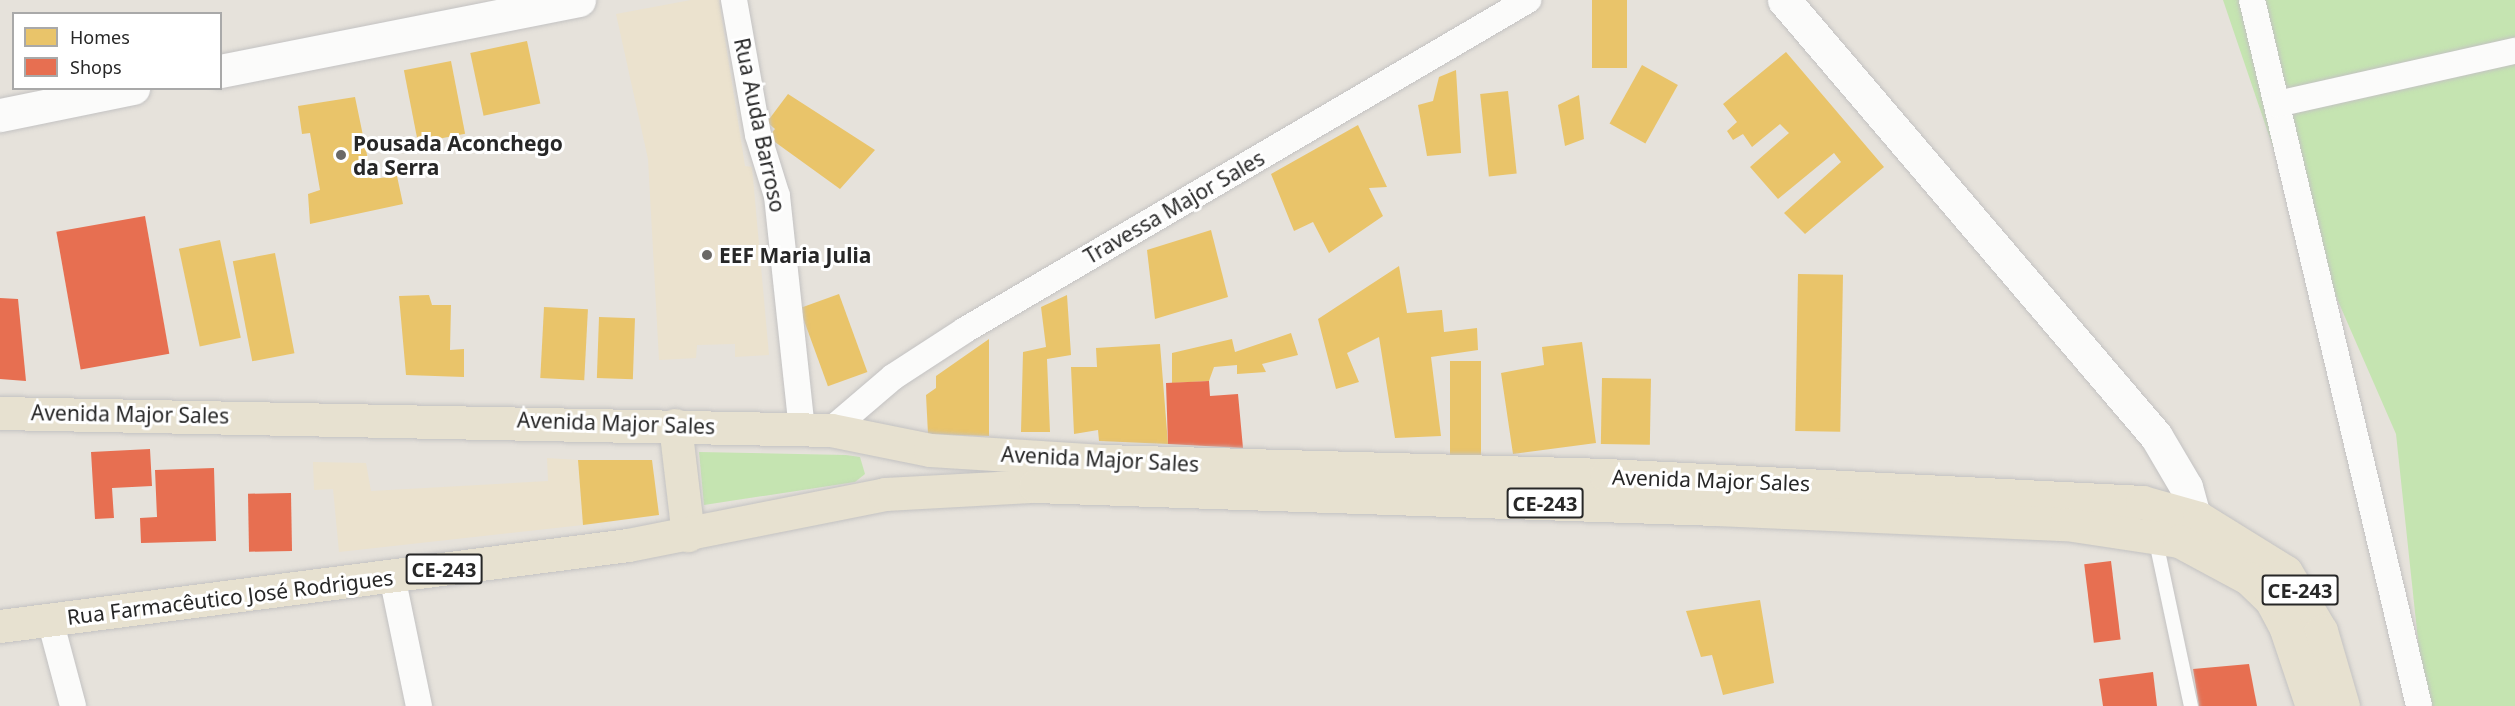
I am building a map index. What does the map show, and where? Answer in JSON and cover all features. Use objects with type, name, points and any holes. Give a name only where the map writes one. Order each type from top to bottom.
[{"type":"main road","name":"Avenida Major Sales","points":[[0,413],[816,429],[887,444],[1092,460],[1274,480],[2066,524],[2155,535],[2202,552]]},
{"type":"main road","points":[[675,425],[688,535]]},
{"type":"main road","points":[[885,494],[887,444]]},
{"type":"main road","name":"Avenida Major Sales","points":[[885,494],[1035,486],[1274,480],[2072,496],[2142,502],[2199,518]]},
{"type":"main road","name":"Rua Farmacêutico José Rodrigues","points":[[0,626],[392,576],[688,535],[885,494]]},
{"type":"main road","name":"CE-243","points":[[2199,518],[2286,572],[2321,631],[2343,706]]},
{"type":"main road","name":"CE-243","points":[[2202,552],[2248,578],[2271,600],[2286,626],[2312,706]]},
{"type":"street","points":[[222,71],[579,0]]},
{"type":"street","name":"Rua Auda Barroso","points":[[734,0],[758,135],[777,196],[816,429]]},
{"type":"street","name":"Travessa Major Sales","points":[[816,429],[965,330],[1528,0]]},
{"type":"street","points":[[1784,0],[2156,436],[2199,518],[2202,552]]},
{"type":"street","points":[[2252,0],[2419,706]]},
{"type":"street","points":[[2277,104],[2515,51]]},
{"type":"street","points":[[0,115],[123,90]]},
{"type":"street","points":[[392,576],[419,706]]},
{"type":"street","points":[[50,620],[73,706]]},
{"type":"lane","points":[[2155,535],[2191,706]]},
{"type":"shaded area","name":"EEF Maria Julia","points":[[691,0],[719,0],[745,166],[752,167],[769,355],[735,357],[735,344],[697,345],[696,358],[659,360],[648,159],[616,14]]},
{"type":"shaded area","points":[[547,458],[578,460],[583,525],[339,552],[333,489],[314,490],[313,462],[366,463],[371,491],[548,481]]},
{"type":"green space","points":[[2223,0],[2515,0],[2515,706],[2425,706],[2396,434],[2280,168]]},
{"type":"green space","points":[[699,452],[846,455],[860,457],[865,474],[855,482],[704,505]]},
{"type":"building: Homes","points":[[1592,0],[1627,0],[1627,68],[1592,68]]},
{"type":"building: Homes","points":[[527,41],[540,104],[484,116],[470,53]]},
{"type":"building: Homes","points":[[1786,52],[1884,167],[1805,234],[1784,213],[1841,162],[1834,153],[1778,199],[1750,167],[1789,133],[1780,124],[1752,147],[1743,134],[1733,140],[1727,131],[1737,122],[1723,104]]},
{"type":"building: Homes","points":[[451,61],[465,134],[418,143],[404,70]]},
{"type":"building: Homes","points":[[1642,65],[1678,85],[1645,143],[1610,124]]},
{"type":"building: Homes","points":[[1456,70],[1461,153],[1427,156],[1418,105],[1433,101],[1439,77]]},
{"type":"building: Homes","points":[[1508,91],[1517,174],[1489,176],[1480,94]]},
{"type":"building: Homes","points":[[788,94],[875,150],[840,189],[768,137],[775,129],[767,122]]},
{"type":"building: Homes","points":[[1579,95],[1584,139],[1565,146],[1558,105]]},
{"type":"building: Homes","name":"Pousada Aconchego da Serra","points":[[355,97],[372,179],[397,176],[403,204],[310,224],[308,194],[320,190],[310,133],[302,134],[298,106]]},
{"type":"building: Homes","points":[[1358,125],[1387,187],[1369,188],[1383,216],[1329,253],[1313,222],[1294,231],[1271,174]]},
{"type":"building: Homes","points":[[1211,230],[1228,297],[1155,319],[1147,250]]},
{"type":"building: Homes","points":[[220,240],[241,338],[200,347],[179,249]]},
{"type":"building: Homes","points":[[275,253],[294,353],[252,361],[233,261]]},
{"type":"building: Homes","points":[[1399,266],[1407,313],[1442,310],[1444,332],[1477,328],[1478,350],[1431,357],[1441,436],[1395,438],[1379,337],[1347,353],[1359,382],[1336,389],[1318,319]]},
{"type":"building: Homes","points":[[1798,274],[1843,275],[1840,432],[1795,431]]},
{"type":"building: Homes","points":[[839,294],[867,372],[828,386],[800,308]]},
{"type":"building: Homes","points":[[429,295],[432,305],[451,305],[450,350],[464,349],[464,377],[406,375],[399,296]]},
{"type":"building: Homes","points":[[1067,295],[1071,355],[1047,359],[1050,432],[1021,432],[1023,352],[1046,347],[1041,307]]},
{"type":"building: Homes","points":[[544,307],[588,309],[584,380],[540,378]]},
{"type":"building: Homes","points":[[599,317],[635,318],[633,379],[597,378]]},
{"type":"building: Homes","points":[[1291,333],[1298,355],[1262,364],[1266,372],[1237,374],[1237,365],[1214,367],[1209,381],[1172,383],[1172,353],[1232,339],[1235,352]]},
{"type":"building: Homes","points":[[989,339],[989,436],[928,434],[926,395],[936,388],[936,376]]},
{"type":"building: Homes","points":[[1582,342],[1596,443],[1513,454],[1501,373],[1544,365],[1542,347]]},
{"type":"building: Homes","points":[[1160,344],[1168,444],[1099,441],[1098,430],[1074,434],[1071,367],[1097,367],[1096,348]]},
{"type":"building: Homes","points":[[1450,361],[1481,361],[1481,459],[1450,459]]},
{"type":"building: Homes","points":[[1602,378],[1651,379],[1650,445],[1601,444]]},
{"type":"building: Homes","points":[[578,460],[652,460],[659,515],[583,525]]},
{"type":"building: Homes","points":[[1760,600],[1774,683],[1723,695],[1712,655],[1701,657],[1686,611]]},
{"type":"building: Shops","points":[[145,216],[169,354],[81,370],[56,232]]},
{"type":"building: Shops","points":[[0,298],[18,299],[26,381],[0,379]]},
{"type":"building: Shops","points":[[1209,381],[1210,396],[1238,394],[1243,448],[1168,444],[1166,383]]},
{"type":"building: Shops","points":[[150,449],[152,486],[112,488],[114,518],[95,519],[91,452]]},
{"type":"building: Shops","points":[[214,468],[216,541],[141,543],[140,518],[157,517],[155,470]]},
{"type":"building: Shops","points":[[291,493],[292,551],[249,552],[248,494]]},
{"type":"building: Shops","points":[[2111,561],[2121,639],[2094,643],[2084,564]]},
{"type":"building: Shops","points":[[2249,664],[2257,706],[2199,706],[2193,669]]},
{"type":"building: Shops","points":[[2153,672],[2157,706],[2103,706],[2099,679]]},
{"type":"place","name":"Pousada Aconchego da Serra","points":[[341,155]]},
{"type":"place","name":"EEF Maria Julia","points":[[707,255]]}]
